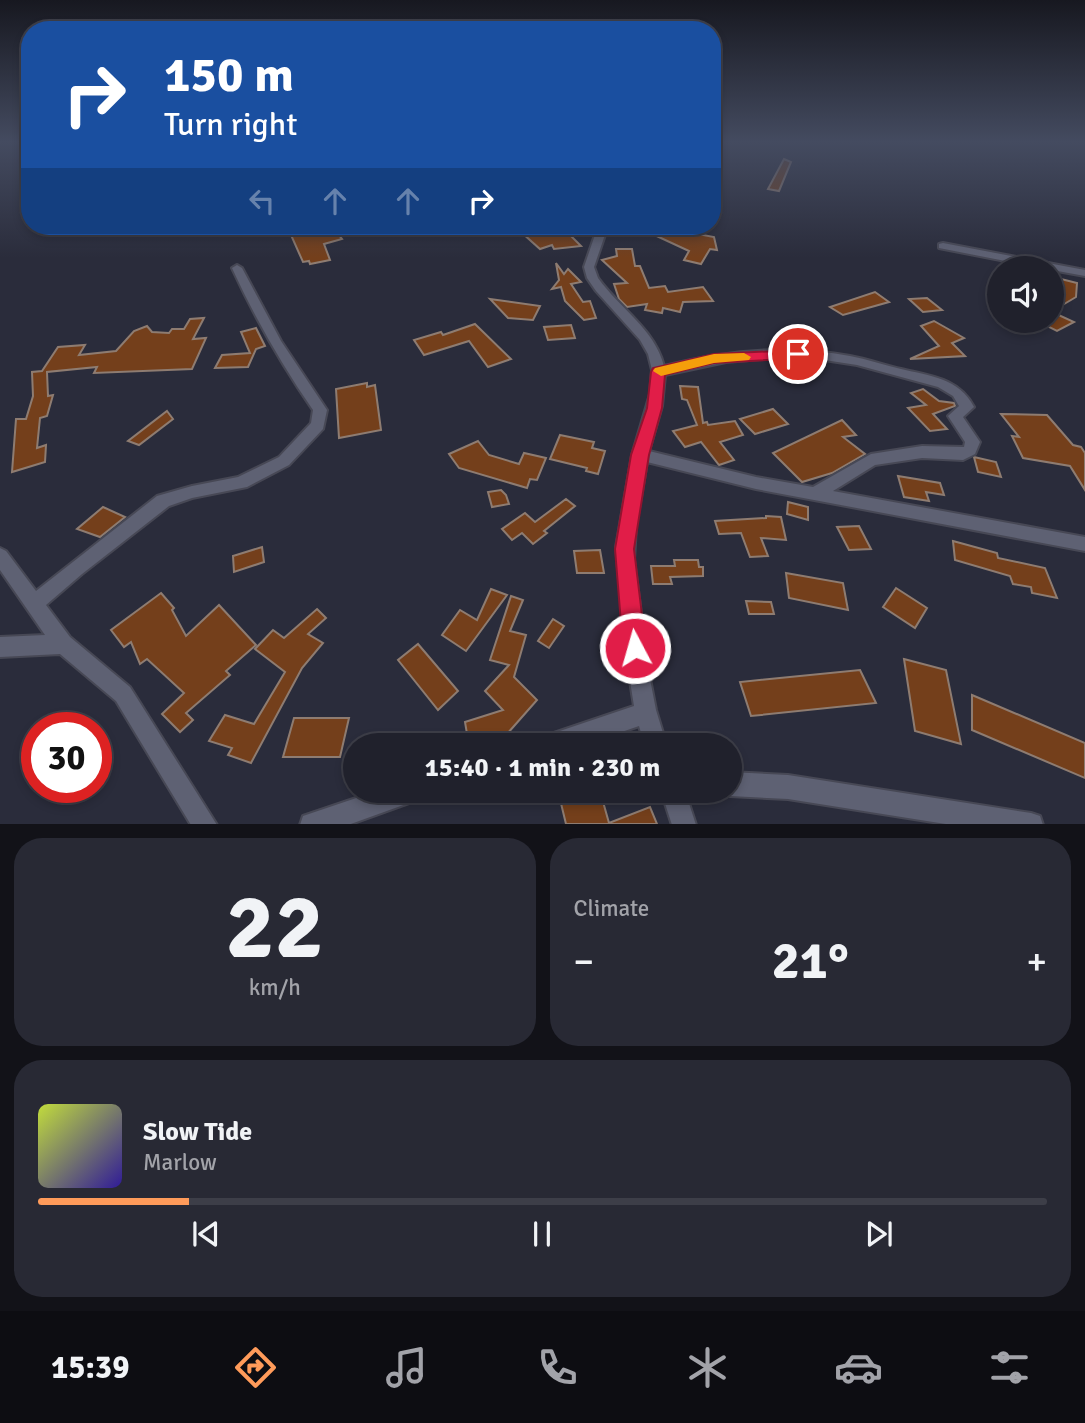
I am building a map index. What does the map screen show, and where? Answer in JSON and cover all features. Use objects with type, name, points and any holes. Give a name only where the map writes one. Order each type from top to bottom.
[{"type":"street","points":[[600,235],[589,274],[612,301],[638,325],[655,357],[658,372],[654,408],[640,455],[625,549],[644,713],[651,733]]},
{"type":"street","points":[[943,246],[1085,273]]},
{"type":"street","points":[[34,604],[163,501],[192,492],[241,483],[267,472],[284,461],[318,425],[320,410],[287,363],[237,268]]},
{"type":"street","points":[[658,372],[714,359],[798,354],[842,358],[931,381],[964,397],[967,407],[955,416],[973,442],[970,450],[963,454],[922,452],[871,460],[815,494]]},
{"type":"street","points":[[640,455],[756,483],[1085,544]]},
{"type":"street","points":[[0,556],[63,644],[124,694],[205,824]]},
{"type":"street","points":[[0,648],[63,644]]},
{"type":"street","points":[[586,733],[644,713]]},
{"type":"street","points":[[742,785],[788,787],[1031,824]]},
{"type":"street","points":[[312,824],[376,803]]},
{"type":"street","points":[[677,803],[684,824]]},
{"type":"building","points":[[772,181],[783,181],[779,191],[768,189]]},
{"type":"building","points":[[291,235],[339,235],[342,239],[324,244],[330,260],[310,264],[309,261],[303,262]]},
{"type":"building","points":[[524,235],[575,235],[571,236],[581,246],[554,249],[552,245],[540,249]]},
{"type":"building","points":[[654,235],[714,237],[717,250],[710,249],[701,264],[684,260],[689,251]]},
{"type":"building","points":[[616,249],[632,249],[635,266],[640,266],[649,288],[665,286],[668,292],[703,287],[713,301],[683,302],[680,312],[663,308],[662,313],[645,310],[647,304],[627,307],[619,299],[614,284],[627,283],[602,260],[617,256]]},
{"type":"building","points":[[556,263],[564,274],[568,269],[581,282],[571,284],[583,302],[590,301],[596,318],[584,320],[565,301],[561,287],[552,289],[559,280]]},
{"type":"building","points":[[1064,280],[1077,283],[1076,297],[1064,304]]},
{"type":"building","points":[[875,292],[889,302],[843,315],[830,307]]},
{"type":"building","points":[[927,298],[942,310],[923,312],[909,299]]},
{"type":"building","points":[[490,299],[540,306],[533,320],[508,318]]},
{"type":"building","points":[[1064,317],[1074,322],[1064,327]]},
{"type":"building","points":[[204,318],[193,339],[206,338],[192,369],[94,373],[97,367],[47,372],[48,396],[53,395],[47,416],[40,418],[37,448],[46,445],[45,462],[12,472],[16,419],[26,419],[33,396],[32,372],[42,371],[58,347],[85,345],[79,355],[116,351],[134,331],[147,326],[152,332],[169,333],[172,329],[184,329],[190,319]]},
{"type":"building","points":[[934,321],[964,338],[952,343],[965,356],[910,359],[939,346],[921,326]]},
{"type":"building","points":[[475,324],[511,359],[488,367],[469,341],[424,355],[414,340],[441,332],[443,335]]},
{"type":"building","points":[[571,325],[575,338],[548,340],[544,327]]},
{"type":"building","points":[[256,328],[265,346],[256,349],[248,367],[215,368],[222,355],[250,353],[241,332]]},
{"type":"building","points":[[367,383],[367,387],[375,385],[381,430],[339,438],[336,389]]},
{"type":"building","points":[[680,386],[698,387],[703,423],[707,422],[708,425],[735,421],[743,435],[720,442],[734,460],[719,465],[701,442],[685,447],[673,431],[697,425],[687,400],[682,399]]},
{"type":"building","points":[[923,389],[939,401],[954,403],[955,406],[933,414],[947,429],[930,431],[908,408],[926,405],[911,393]]},
{"type":"building","points":[[773,409],[788,424],[755,434],[740,419]]},
{"type":"building","points":[[167,411],[173,419],[139,445],[128,441]]},
{"type":"building","points":[[1001,414],[1047,415],[1073,445],[1081,447],[1085,453],[1085,490],[1070,466],[1023,458],[1012,436],[1019,437]]},
{"type":"building","points":[[842,420],[856,435],[843,437],[865,454],[832,473],[802,482],[773,453]]},
{"type":"building","points":[[560,435],[594,442],[592,448],[605,451],[598,474],[586,471],[587,468],[550,459]]},
{"type":"building","points":[[478,441],[489,455],[519,464],[524,453],[546,458],[537,480],[530,479],[527,488],[459,468],[449,454]]},
{"type":"building","points":[[974,457],[996,462],[1001,477],[978,472]]},
{"type":"building","points":[[898,476],[940,483],[944,495],[926,492],[929,501],[904,497]]},
{"type":"building","points":[[501,490],[509,504],[492,507],[488,492]]},
{"type":"building","points":[[566,499],[575,506],[544,531],[547,533],[533,544],[522,533],[512,540],[502,529],[525,513],[535,522]]},
{"type":"building","points":[[788,502],[808,507],[808,520],[787,514]]},
{"type":"building","points":[[103,507],[125,517],[100,537],[77,529]]},
{"type":"building","points":[[781,517],[786,540],[761,538],[768,556],[750,557],[741,533],[719,534],[715,521],[766,518]]},
{"type":"building","points":[[859,526],[871,549],[849,550],[837,527]]},
{"type":"building","points":[[953,541],[997,553],[998,558],[1045,568],[1057,598],[1032,593],[1031,587],[1013,584],[1010,576],[955,560]]},
{"type":"building","points":[[262,547],[264,562],[234,572],[233,556]]},
{"type":"building","points":[[600,550],[604,573],[577,573],[574,551]]},
{"type":"building","points":[[674,560],[698,560],[699,567],[703,567],[703,576],[670,577],[672,584],[653,584],[651,566],[675,566]]},
{"type":"building","points":[[786,573],[843,583],[848,610],[789,598]]},
{"type":"building","points":[[896,588],[927,608],[915,628],[883,607]]},
{"type":"building","points":[[491,589],[507,595],[466,651],[442,635],[460,610],[477,620]]},
{"type":"building","points":[[161,593],[174,608],[172,610],[186,636],[219,605],[256,645],[226,671],[230,675],[186,713],[193,720],[180,732],[162,714],[184,693],[147,659],[140,664],[131,642],[124,647],[111,630]]},
{"type":"building","points":[[511,596],[523,600],[510,631],[526,635],[514,677],[537,700],[508,733],[467,733],[465,722],[503,710],[485,691],[509,665],[490,660]]},
{"type":"building","points":[[746,601],[771,602],[774,614],[749,614]]},
{"type":"building","points":[[317,609],[326,618],[308,634],[323,643],[302,668],[251,763],[228,755],[232,748],[209,741],[225,715],[254,724],[285,672],[255,649],[273,630],[284,638]]},
{"type":"building","points":[[553,619],[564,626],[549,648],[538,641]]},
{"type":"building","points":[[418,644],[458,691],[438,710],[398,660]]},
{"type":"building","points":[[904,659],[946,670],[961,744],[915,731]]},
{"type":"building","points":[[860,670],[876,703],[751,716],[740,682]]},
{"type":"building","points":[[972,695],[1085,743],[1085,778],[972,730]]},
{"type":"building","points":[[294,718],[349,718],[346,733],[343,733],[340,757],[283,757]]},
{"type":"building","points":[[561,803],[603,803],[609,823],[650,807],[657,824],[566,824]]},
{"type":"slow traffic","points":[[661,371],[714,359],[744,357]]},
{"type":"route","points":[[635,648],[625,549],[640,455],[654,408],[658,372],[714,359],[798,354]]}]
